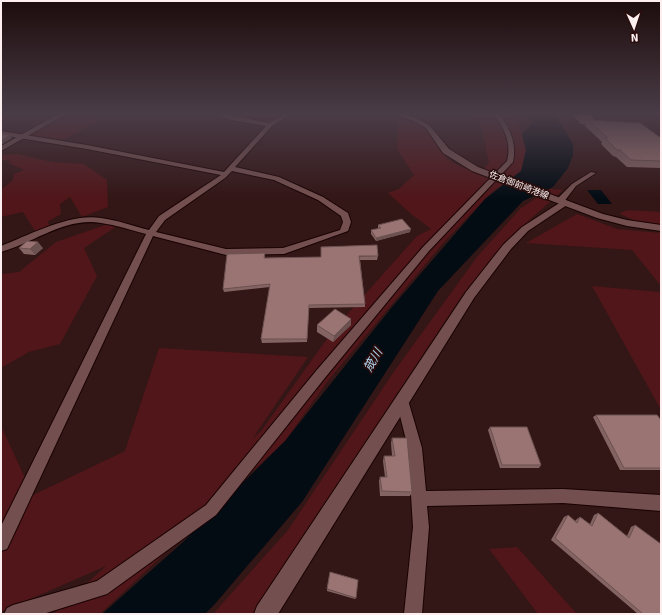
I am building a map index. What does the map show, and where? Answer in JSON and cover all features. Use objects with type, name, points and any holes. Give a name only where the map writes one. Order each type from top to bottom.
[{"type":"street","points":[[1,149],[13,142]]},
{"type":"street","points":[[1,249],[74,221],[89,219],[100,220],[151,232],[226,252],[284,252],[344,231],[347,222],[346,215],[313,193],[263,175],[229,172],[55,142]]},
{"type":"street","points":[[1,543],[151,232],[162,218],[211,186],[229,172],[255,142]]},
{"type":"street","name":"佐倉御前崎港線","points":[[439,142],[454,157],[475,169],[612,220],[661,228]]},
{"type":"street","points":[[13,614],[101,588],[211,510],[320,375],[426,249],[505,169],[512,156],[512,142]]},
{"type":"street","points":[[265,614],[470,295],[496,258],[525,229],[562,202],[574,185],[593,173]]},
{"type":"street","points":[[402,400],[415,448],[421,527],[413,614]]},
{"type":"street","points":[[419,499],[563,496],[661,503]]},
{"type":"shaded area","points":[[397,142],[435,142],[449,160],[480,174],[489,162],[484,142],[524,142],[526,150],[521,171],[491,193],[444,242],[327,382],[285,441],[100,614],[53,614],[106,566],[1,612],[1,426],[33,495],[125,451],[159,348],[308,357],[253,438],[261,431],[334,329],[417,236],[431,229],[410,213],[388,193],[399,189],[414,175],[397,149]]},
{"type":"shaded area","points":[[17,154],[52,162],[84,164],[107,180],[108,207],[82,217],[70,197],[60,204],[61,214],[47,222],[52,227],[37,234],[23,212],[1,217],[1,190],[13,180],[14,174],[24,170],[8,163],[12,161],[1,160],[1,155]]},
{"type":"shaded area","points":[[550,189],[563,190],[506,241],[464,293],[395,397],[294,571],[265,614],[213,614],[288,530],[395,370],[477,257],[521,208]]},
{"type":"shaded area","points":[[628,210],[661,212],[661,225],[635,221],[620,214]]},
{"type":"shaded area","points":[[577,214],[617,229],[661,233],[661,286],[632,250],[526,243]]},
{"type":"shaded area","points":[[108,224],[117,226],[84,248],[97,276],[60,344],[29,352],[1,368],[1,274],[19,272],[56,242]]},
{"type":"shaded area","points":[[592,286],[661,292],[661,410]]},
{"type":"shaded area","points":[[517,547],[577,614],[538,614],[489,549]]},
{"type":"water","name":"筬川","points":[[524,142],[572,142],[573,144],[573,155],[568,168],[553,187],[523,201],[438,291],[302,502],[214,605],[205,614],[102,614],[182,543],[285,441],[392,307],[485,199],[521,171],[526,150]]},
{"type":"water","points":[[587,190],[601,190],[612,204],[598,204]]},
{"type":"building","points":[[609,142],[661,142],[661,161],[631,160],[620,150],[617,150]]},
{"type":"building","points":[[402,219],[411,229],[376,238],[371,230],[381,228],[378,225]]},
{"type":"building","points":[[27,241],[38,242],[30,249],[19,248]]},
{"type":"building","points":[[377,245],[378,256],[359,256],[365,304],[309,305],[307,339],[261,339],[270,284],[223,289],[227,254],[265,253],[264,258],[321,257],[321,247]]},
{"type":"building","points":[[335,309],[351,319],[334,336],[317,325]]},
{"type":"building","points":[[596,415],[657,415],[661,420],[661,468],[624,468]]},
{"type":"building","points":[[490,427],[527,427],[541,465],[502,465]]},
{"type":"building","points":[[392,438],[407,438],[412,492],[382,491],[380,477],[387,477],[384,456],[395,456]]},
{"type":"building","points":[[598,513],[629,538],[635,525],[661,544],[661,614],[643,614],[555,538],[568,515],[577,523],[580,517],[592,526]]},
{"type":"building","points":[[330,572],[358,580],[356,598],[327,589]]}]
